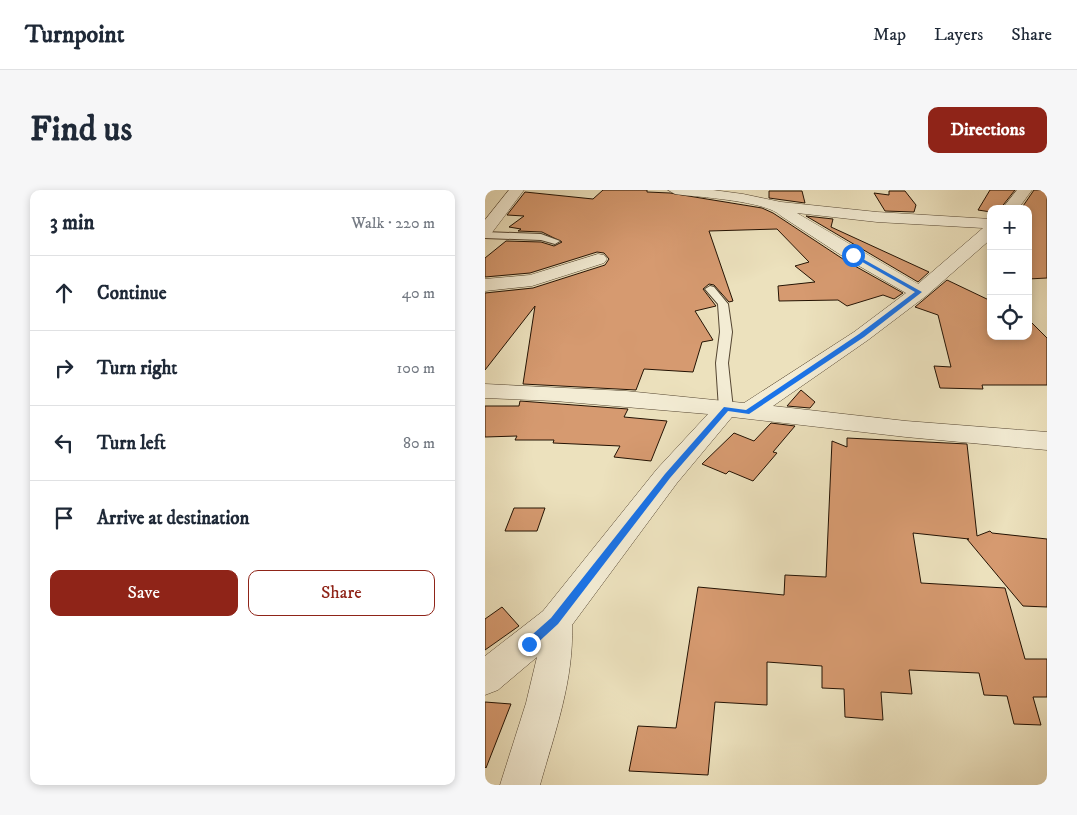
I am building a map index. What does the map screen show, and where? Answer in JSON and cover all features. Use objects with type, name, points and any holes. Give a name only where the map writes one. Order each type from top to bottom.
[{"type":"street","points":[[485,230],[517,190]]},
{"type":"street","points":[[675,190],[743,194],[781,207],[877,217],[987,224]]},
{"type":"street","points":[[1013,205],[1025,190]]},
{"type":"street","points":[[781,207],[786,213],[853,255],[919,292]]},
{"type":"street","points":[[485,678],[555,621],[667,476],[737,411],[861,336],[919,292],[987,233]]},
{"type":"street","points":[[485,286],[532,280],[598,258]]},
{"type":"street","points":[[485,391],[681,402],[737,411],[1047,441]]},
{"type":"street","points":[[520,785],[553,667],[557,640],[555,621]]},
{"type":"lane","points":[[485,235],[541,237],[555,241]]},
{"type":"lane","points":[[710,289],[723,304],[727,332],[722,363],[737,411]]},
{"type":"building","points":[[603,190],[647,190],[647,192],[670,193],[762,208],[773,213],[846,261],[903,293],[894,299],[883,295],[847,306],[838,300],[779,301],[778,286],[815,282],[795,266],[809,262],[777,229],[709,231],[733,301],[729,302],[714,285],[709,284],[703,289],[716,306],[695,311],[713,340],[702,342],[693,372],[644,369],[636,390],[523,384],[535,306],[485,370],[485,293],[533,288],[605,265],[609,259],[604,253],[597,252],[530,273],[485,277],[485,258],[506,241],[541,242],[554,246],[562,242],[542,232],[518,231],[521,229],[509,227],[524,216],[507,215],[525,192],[593,199]]},
{"type":"building","points":[[990,190],[1015,190],[1003,205],[987,205],[987,211],[978,210]]},
{"type":"building","points":[[1034,190],[1047,190],[1047,278],[1032,279],[1032,205],[1024,205]]},
{"type":"building","points":[[769,191],[802,191],[805,203],[769,198]]},
{"type":"building","points":[[889,191],[905,191],[916,205],[914,212],[885,211],[874,193],[889,195]]},
{"type":"building","points":[[806,216],[833,219],[831,227],[929,272],[918,282]]},
{"type":"building","points":[[947,280],[987,299],[987,340],[1032,340],[1032,323],[1047,338],[1047,385],[982,385],[983,389],[940,388],[934,366],[951,367],[938,315],[915,307]]},
{"type":"building","points":[[801,390],[815,402],[810,408],[787,406]]},
{"type":"building","points":[[520,401],[628,409],[624,417],[667,421],[651,461],[614,457],[620,446],[553,443],[554,440],[515,440],[517,436],[485,437],[485,406],[519,406]]},
{"type":"building","points":[[771,423],[795,426],[773,452],[777,453],[753,481],[729,471],[726,474],[702,464],[734,433],[754,441]]},
{"type":"building","points":[[847,438],[967,444],[977,536],[990,531],[992,533],[1047,539],[1047,607],[1023,606],[967,539],[969,539],[913,533],[921,583],[1005,588],[1025,659],[1047,659],[1047,697],[1033,697],[1041,725],[1014,724],[1007,696],[984,695],[979,673],[909,670],[912,694],[881,692],[883,720],[845,717],[844,689],[822,688],[822,666],[767,662],[767,705],[715,702],[708,775],[629,771],[638,726],[676,728],[698,587],[784,595],[785,575],[826,577],[832,441],[847,447]]},
{"type":"building","points":[[514,508],[545,508],[537,531],[505,531]]},
{"type":"building","points":[[502,607],[519,626],[485,650],[485,619]]},
{"type":"building","points":[[485,702],[511,704],[486,768],[485,767]]},
{"type":"route","points":[[529,644],[555,621],[667,476],[726,409],[747,412],[861,336],[919,292],[853,255]]}]
